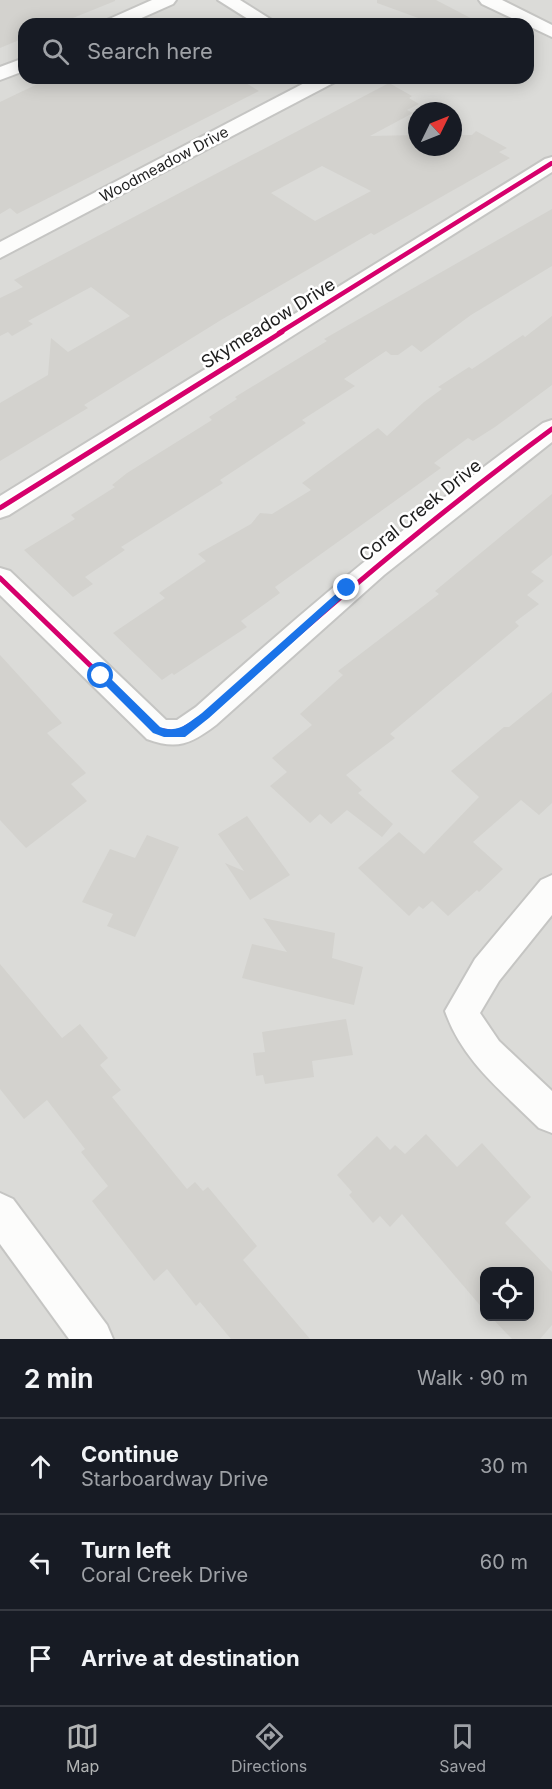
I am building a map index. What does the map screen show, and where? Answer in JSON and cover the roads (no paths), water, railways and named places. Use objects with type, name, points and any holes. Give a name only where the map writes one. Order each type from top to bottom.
[{"type":"street","points":[[126,18],[167,0]]},
{"type":"street","points":[[226,0],[258,18]]},
{"type":"street","points":[[488,0],[524,18]]},
{"type":"street","points":[[534,23],[552,32]]},
{"type":"street","points":[[0,74],[18,66]]},
{"type":"street","name":"Woodmeadow Drive","points":[[0,251],[317,84]]},
{"type":"street","name":"Skymeadow Drive","points":[[0,508],[552,163]]},
{"type":"street","name":"Coral Creek Drive","points":[[0,578],[141,716],[157,730],[174,735],[190,728],[206,716],[347,588],[495,470],[552,429]]},
{"type":"street","points":[[552,890],[487,970],[462,1011],[465,1024],[475,1039],[552,1115]]},
{"type":"street","points":[[0,1212],[93,1339]]}]
